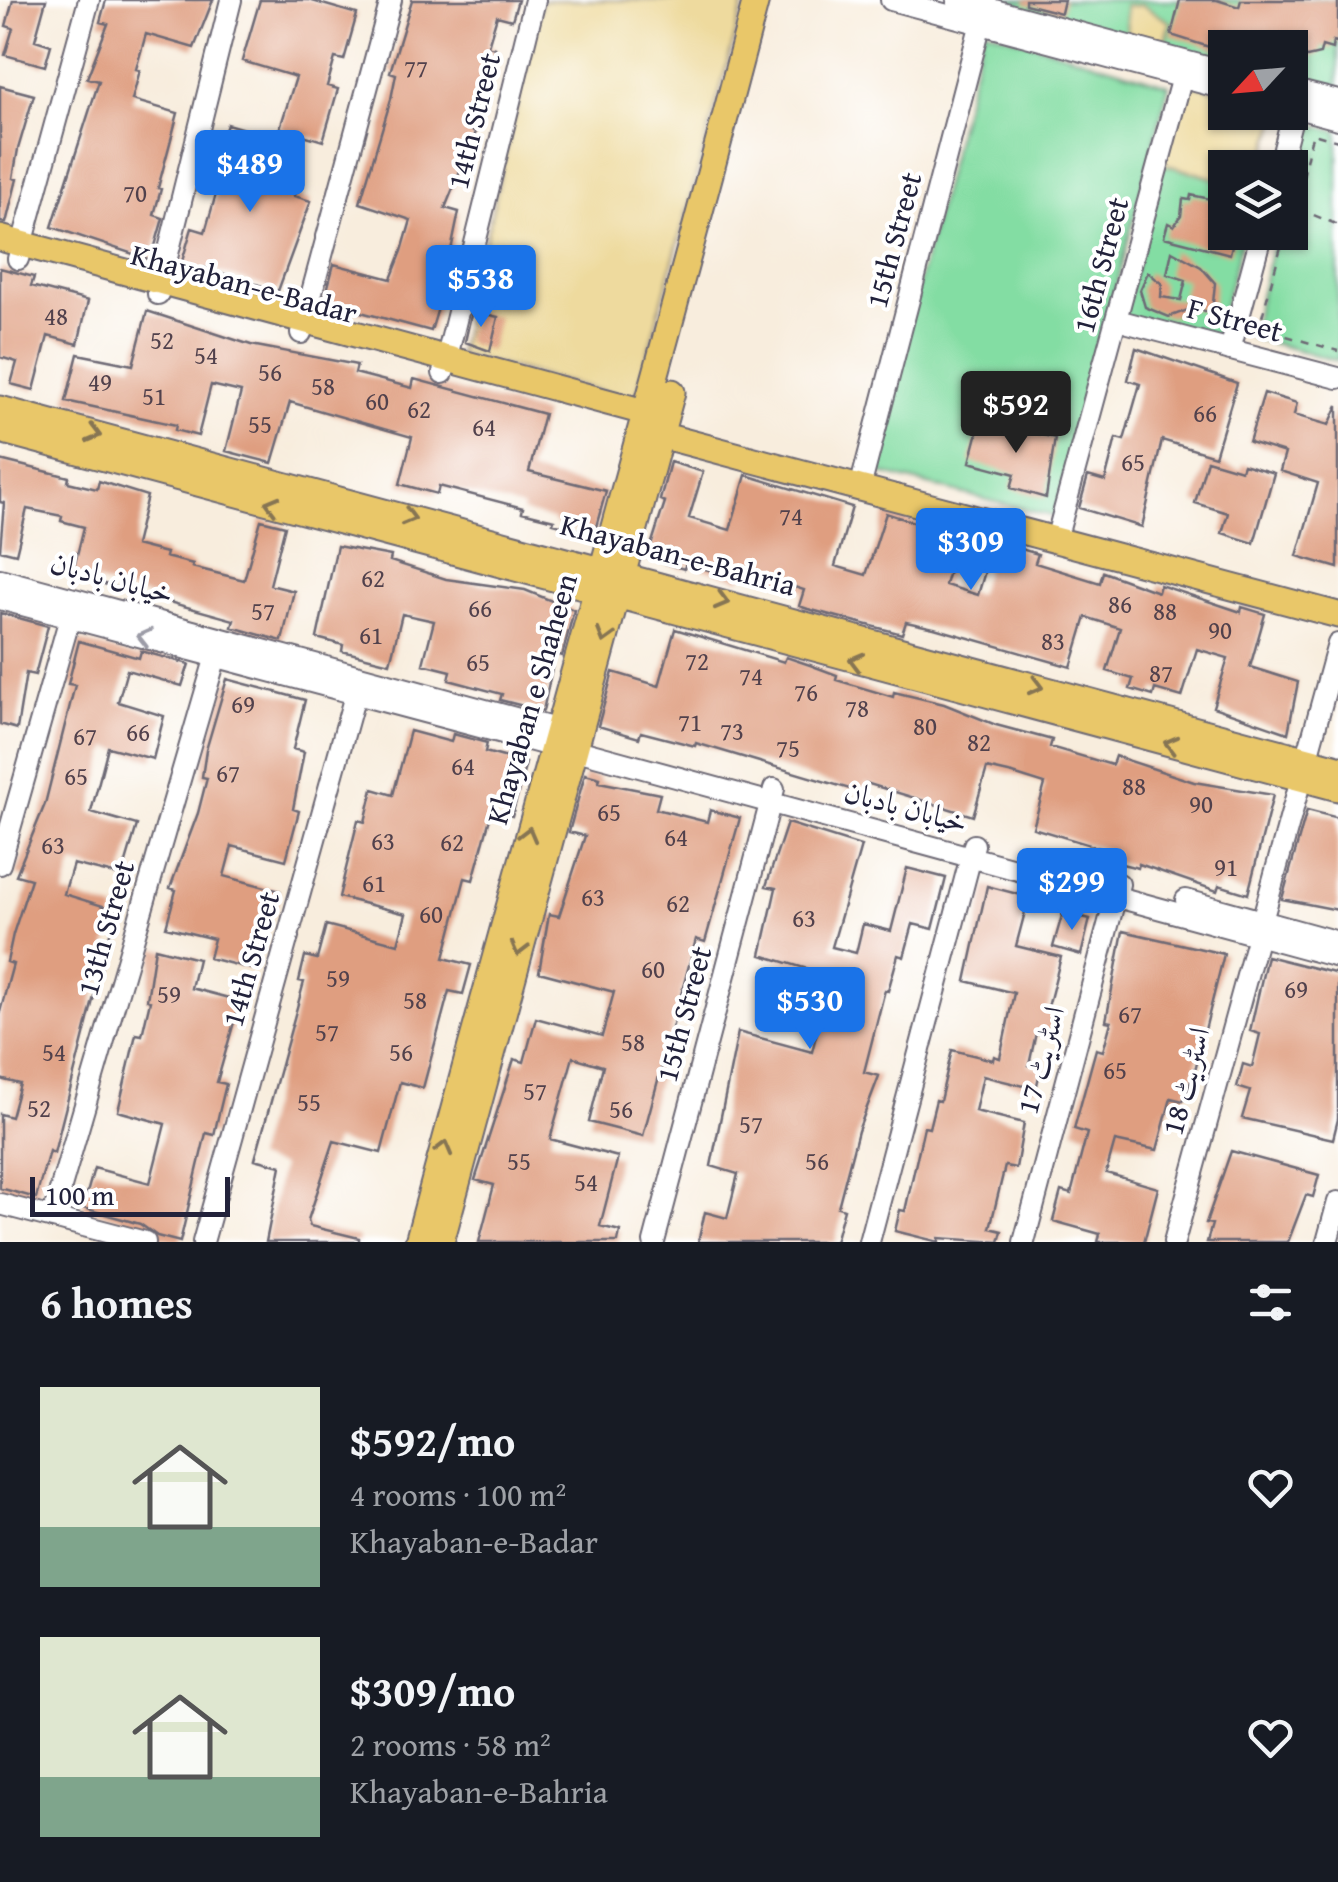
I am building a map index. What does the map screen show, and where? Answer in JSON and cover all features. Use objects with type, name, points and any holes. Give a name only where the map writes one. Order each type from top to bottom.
[{"type":"main road","name":"Khayaban e Shaheen","points":[[686,303],[756,0]]},
{"type":"main road","name":"Khayaban e Shaheen","points":[[418,1242],[773,0]]},
{"type":"main road","name":"Khayaban-e-Badar","points":[[10,249],[1058,533],[1338,601]]},
{"type":"main road","name":"Khayaban-e-Bahria","points":[[0,409],[608,582],[1301,768],[1338,788]]},
{"type":"main road","name":"Khayaban-e-Bahria","points":[[0,430],[608,582]]},
{"type":"main road","name":"Khayaban-e-Badar","points":[[1058,533],[1338,615]]},
{"type":"main road","name":"Khayaban e Shaheen","points":[[441,1242],[564,740]]},
{"type":"main road","name":"Khayaban-e-Bahria","points":[[1301,768],[1338,768]]},
{"type":"street","points":[[10,249],[89,0]]},
{"type":"street","points":[[159,288],[231,0]]},
{"type":"street","points":[[302,328],[390,0]]},
{"type":"street","name":"14th Street","points":[[445,367],[535,0]]},
{"type":"street","points":[[892,0],[983,16],[1184,70],[1208,81]]},
{"type":"street","points":[[957,0],[983,16]]},
{"type":"street","name":"15th Street","points":[[862,481],[983,16]]},
{"type":"street","points":[[1184,70],[1208,71]]},
{"type":"street","name":"16th Street","points":[[1058,533],[1184,70]]},
{"type":"street","points":[[1308,99],[1338,101]]},
{"type":"street","points":[[1308,105],[1338,119]]},
{"type":"street","points":[[1230,350],[1257,250]]},
{"type":"street","name":"F Street","points":[[1118,320],[1338,378]]},
{"type":"street","name":"خیابان بادبان","points":[[0,579],[72,609]]},
{"type":"street","name":"خیابان بادبان","points":[[0,599],[72,609],[219,647],[1118,888],[1257,928],[1338,957]]},
{"type":"street","points":[[0,864],[72,609]]},
{"type":"street","name":"اسٹریٹ 18","points":[[1174,1242],[1257,928],[1338,644]]},
{"type":"street","name":"13th Street","points":[[52,1218],[219,647]]},
{"type":"street","name":"14th Street","points":[[202,1242],[359,685]]},
{"type":"street","name":"15th Street","points":[[654,1242],[772,796]]},
{"type":"street","points":[[869,1242],[973,849]]},
{"type":"street","name":"اسٹریٹ 17","points":[[1024,1242],[1118,888]]},
{"type":"street","name":"خیابان بادبان","points":[[1257,928],[1338,942]]},
{"type":"street","points":[[1327,1242],[1338,1202]]},
{"type":"street","points":[[0,1204],[145,1242]]},
{"type":"path","points":[[1308,150],[1313,134],[1338,141]]},
{"type":"path","points":[[1308,212],[1338,225]]},
{"type":"path","points":[[1280,250],[1260,328],[1338,350]]},
{"type":"green space","points":[[984,0],[1338,0],[1338,95],[1308,87],[1308,30],[1208,30],[1208,60],[1127,34],[1116,40]]},
{"type":"green space","points":[[984,29],[1169,85],[1055,517],[870,470]]},
{"type":"green space","points":[[1308,123],[1338,131],[1338,361],[1250,337],[1272,250],[1308,250],[1308,150],[1296,150],[1301,130],[1308,130]]},
{"type":"green space","points":[[1163,164],[1208,176],[1208,250],[1239,250],[1215,339],[1123,317]]},
{"type":"sand","points":[[542,0],[745,0],[635,400],[458,354]]},
{"type":"sand","points":[[1142,5],[1170,22],[1163,49],[1118,39],[1127,34],[1125,6]]},
{"type":"sand","points":[[1184,81],[1208,88],[1208,130],[1274,130],[1267,150],[1208,150],[1208,176],[1163,164]]},
{"type":"building","points":[[13,0],[46,0],[35,40],[51,45],[45,66],[5,55],[13,28],[6,26]]},
{"type":"building","points":[[106,0],[213,0],[194,48],[146,34],[136,69],[140,70],[132,100],[178,113],[158,188],[161,189],[154,215],[163,218],[151,260],[52,227],[99,81],[87,78],[108,24],[100,22]]},
{"type":"building","points":[[260,0],[309,0],[357,14],[344,60],[335,58],[327,86],[338,89],[323,141],[280,128],[296,77],[242,61]]},
{"type":"building","points":[[412,0],[518,0],[512,20],[497,16],[488,46],[495,48],[468,129],[476,132],[445,208],[459,212],[449,260],[444,258],[434,293],[442,295],[431,331],[324,302],[334,264],[391,279],[402,251],[411,220],[360,203],[391,99],[396,74],[390,72]]},
{"type":"building","points":[[1025,0],[1064,0],[1061,13],[1025,4]]},
{"type":"building","points":[[1180,0],[1217,0],[1239,7],[1241,0],[1338,0],[1338,42],[1333,41],[1332,49],[1322,46],[1320,54],[1308,57],[1308,30],[1208,30],[1208,47],[1171,35]]},
{"type":"building","points":[[0,86],[34,95],[18,149],[13,178],[17,179],[6,223],[0,222]]},
{"type":"building","points":[[227,124],[269,136],[263,158],[302,169],[294,196],[311,201],[278,291],[205,268],[203,274],[180,268],[192,228],[205,232],[225,163],[216,160]]},
{"type":"building","points":[[1191,195],[1208,198],[1208,248],[1164,237],[1168,223],[1174,226],[1181,216],[1183,199],[1190,200]]},
{"type":"building","points":[[1172,251],[1201,267],[1215,283],[1212,313],[1193,308],[1169,317],[1145,307],[1140,290],[1148,272],[1162,284],[1161,297],[1181,300],[1186,280],[1167,274]]},
{"type":"building","points":[[0,268],[34,277],[31,286],[88,301],[78,344],[48,336],[34,390],[11,384],[17,362],[0,357]]},
{"type":"building","points":[[147,311],[251,345],[357,365],[355,373],[412,388],[414,379],[544,414],[529,472],[606,491],[594,534],[522,512],[523,508],[439,486],[437,494],[400,484],[412,437],[290,402],[272,463],[226,451],[241,392],[211,385],[198,436],[175,430],[176,425],[66,401],[78,354],[133,365]]},
{"type":"building","points":[[472,311],[498,317],[490,351],[465,342]]},
{"type":"building","points":[[1136,348],[1237,383],[1215,456],[1162,440],[1142,527],[1079,508],[1088,476],[1105,481],[1116,438],[1124,440],[1140,384],[1128,380]]},
{"type":"building","points":[[1264,393],[1297,403],[1294,415],[1329,425],[1338,405],[1338,568],[1297,556],[1318,483],[1280,471],[1285,453],[1249,442]]},
{"type":"building","points":[[981,420],[1055,438],[1046,498],[1011,488],[1015,474],[970,462]]},
{"type":"building","points":[[0,460],[69,477],[68,482],[97,489],[99,481],[147,496],[135,545],[166,553],[165,557],[193,564],[192,567],[244,580],[261,520],[285,526],[270,585],[294,591],[282,641],[232,627],[234,620],[72,575],[84,527],[61,521],[62,516],[27,509],[16,554],[0,550],[4,503],[0,502]]},
{"type":"building","points":[[1207,460],[1241,470],[1243,464],[1274,473],[1254,543],[1222,533],[1228,513],[1195,503]]},
{"type":"building","points":[[670,462],[703,472],[689,518],[730,530],[746,475],[852,507],[835,566],[866,575],[886,513],[959,537],[945,585],[978,595],[994,541],[1038,554],[1035,563],[1100,583],[1103,572],[1158,592],[1160,585],[1241,612],[1242,607],[1265,614],[1250,667],[1298,682],[1288,733],[1213,707],[1228,658],[1197,649],[1182,697],[1155,689],[1153,696],[1130,689],[1133,679],[1107,671],[1120,628],[1086,617],[1071,667],[934,628],[906,622],[902,634],[808,609],[799,606],[804,590],[744,571],[741,580],[686,563],[684,569],[647,558],[665,502],[660,500]]},
{"type":"building","points":[[337,546],[391,556],[390,561],[446,579],[525,590],[574,610],[562,656],[555,654],[543,711],[500,700],[502,694],[449,680],[451,671],[423,664],[434,621],[402,614],[390,663],[342,651],[343,645],[317,638]]},
{"type":"building","points":[[0,613],[48,626],[35,675],[26,673],[17,729],[0,724]]},
{"type":"building","points":[[675,629],[784,662],[786,657],[837,675],[836,680],[893,697],[894,692],[944,704],[996,725],[1052,740],[1050,747],[1112,765],[1115,756],[1194,782],[1273,795],[1248,894],[1219,885],[1217,891],[1139,864],[1138,868],[1114,862],[1117,853],[1033,828],[1045,784],[1013,774],[987,768],[973,816],[866,783],[863,793],[696,743],[695,746],[641,732],[639,738],[598,726],[613,672],[659,686]]},
{"type":"building","points":[[79,641],[139,658],[141,651],[189,664],[182,686],[127,670],[118,702],[164,716],[153,759],[108,747],[91,812],[137,825],[122,876],[73,864],[64,894],[116,910],[54,1153],[49,1151],[36,1198],[0,1188],[0,1114],[11,1117],[20,1084],[0,1079],[0,1012],[13,964],[7,962],[13,934],[31,879],[16,875],[45,804],[75,685],[68,684]]},
{"type":"building","points":[[227,679],[305,700],[293,749],[304,752],[293,809],[299,811],[286,860],[232,846],[224,876],[280,891],[274,916],[261,912],[252,969],[209,958],[214,939],[166,927],[176,890],[170,888],[198,813],[207,778],[202,777],[206,750]]},
{"type":"building","points":[[410,731],[451,742],[453,734],[487,743],[485,752],[526,763],[512,816],[492,811],[473,880],[465,878],[444,958],[471,965],[463,994],[449,991],[423,1088],[400,1082],[381,1153],[334,1141],[308,1220],[310,1226],[359,1238],[359,1242],[266,1242],[281,1166],[255,1159],[304,982],[299,981],[305,956],[317,959],[326,925],[398,944],[406,914],[339,897],[358,820],[365,822],[373,789],[393,795]]},
{"type":"building","points":[[585,774],[600,778],[599,782],[660,794],[656,809],[707,822],[710,810],[740,818],[705,942],[696,939],[643,1136],[589,1122],[603,1066],[573,1057],[550,1139],[618,1157],[600,1226],[620,1231],[618,1242],[479,1242],[494,1185],[475,1180],[514,1059],[524,1062],[536,1018],[602,1036],[614,992],[539,972],[549,914],[559,916],[585,836],[569,832]]},
{"type":"building","points":[[1307,810],[1338,818],[1338,910],[1282,899]]},
{"type":"building","points":[[787,823],[861,846],[832,947],[856,953],[863,924],[891,931],[907,868],[946,878],[933,929],[913,924],[904,957],[898,955],[888,991],[885,990],[864,1072],[879,1076],[858,1131],[838,1207],[844,1209],[835,1242],[698,1242],[705,1212],[727,1218],[738,1174],[711,1166],[738,1032],[812,1052],[831,976],[761,955],[776,888],[766,886]]},
{"type":"building","points":[[987,886],[1029,897],[1016,946],[1061,957],[1047,1011],[1056,1013],[1050,1037],[1036,1033],[1029,1065],[1041,1068],[1036,1089],[983,1076],[975,1111],[1024,1123],[1016,1168],[1005,1166],[990,1228],[1002,1231],[999,1242],[939,1238],[939,1242],[895,1231],[900,1210],[905,1211],[924,1127],[929,1128],[936,1100],[940,1101],[952,1050],[993,1060],[994,1056],[1000,1058],[1014,993],[966,981]]},
{"type":"building","points":[[1063,912],[1090,919],[1081,955],[1053,947]]},
{"type":"building","points":[[1123,931],[1224,954],[1194,1074],[1183,1101],[1171,1098],[1157,1150],[1115,1141],[1106,1173],[1158,1188],[1144,1242],[1098,1242],[1100,1234],[1053,1221],[1061,1191],[1071,1194],[1087,1133],[1074,1129],[1096,1049],[1103,1051],[1111,1022],[1106,1021]]},
{"type":"building","points":[[155,948],[198,959],[191,988],[240,1001],[217,1082],[226,1084],[214,1135],[206,1133],[180,1242],[157,1236],[140,1224],[83,1208],[94,1168],[150,1183],[165,1124],[118,1111],[136,1034],[142,1035],[150,1001],[147,1000]]},
{"type":"building","points":[[1267,956],[1338,974],[1338,1119],[1333,1139],[1242,1118],[1250,1091],[1237,1087],[1243,1064],[1252,1067],[1260,1034],[1250,1031]]},
{"type":"building","points":[[1231,1151],[1319,1175],[1313,1197],[1306,1195],[1288,1242],[1207,1242],[1212,1224],[1206,1223]]}]
